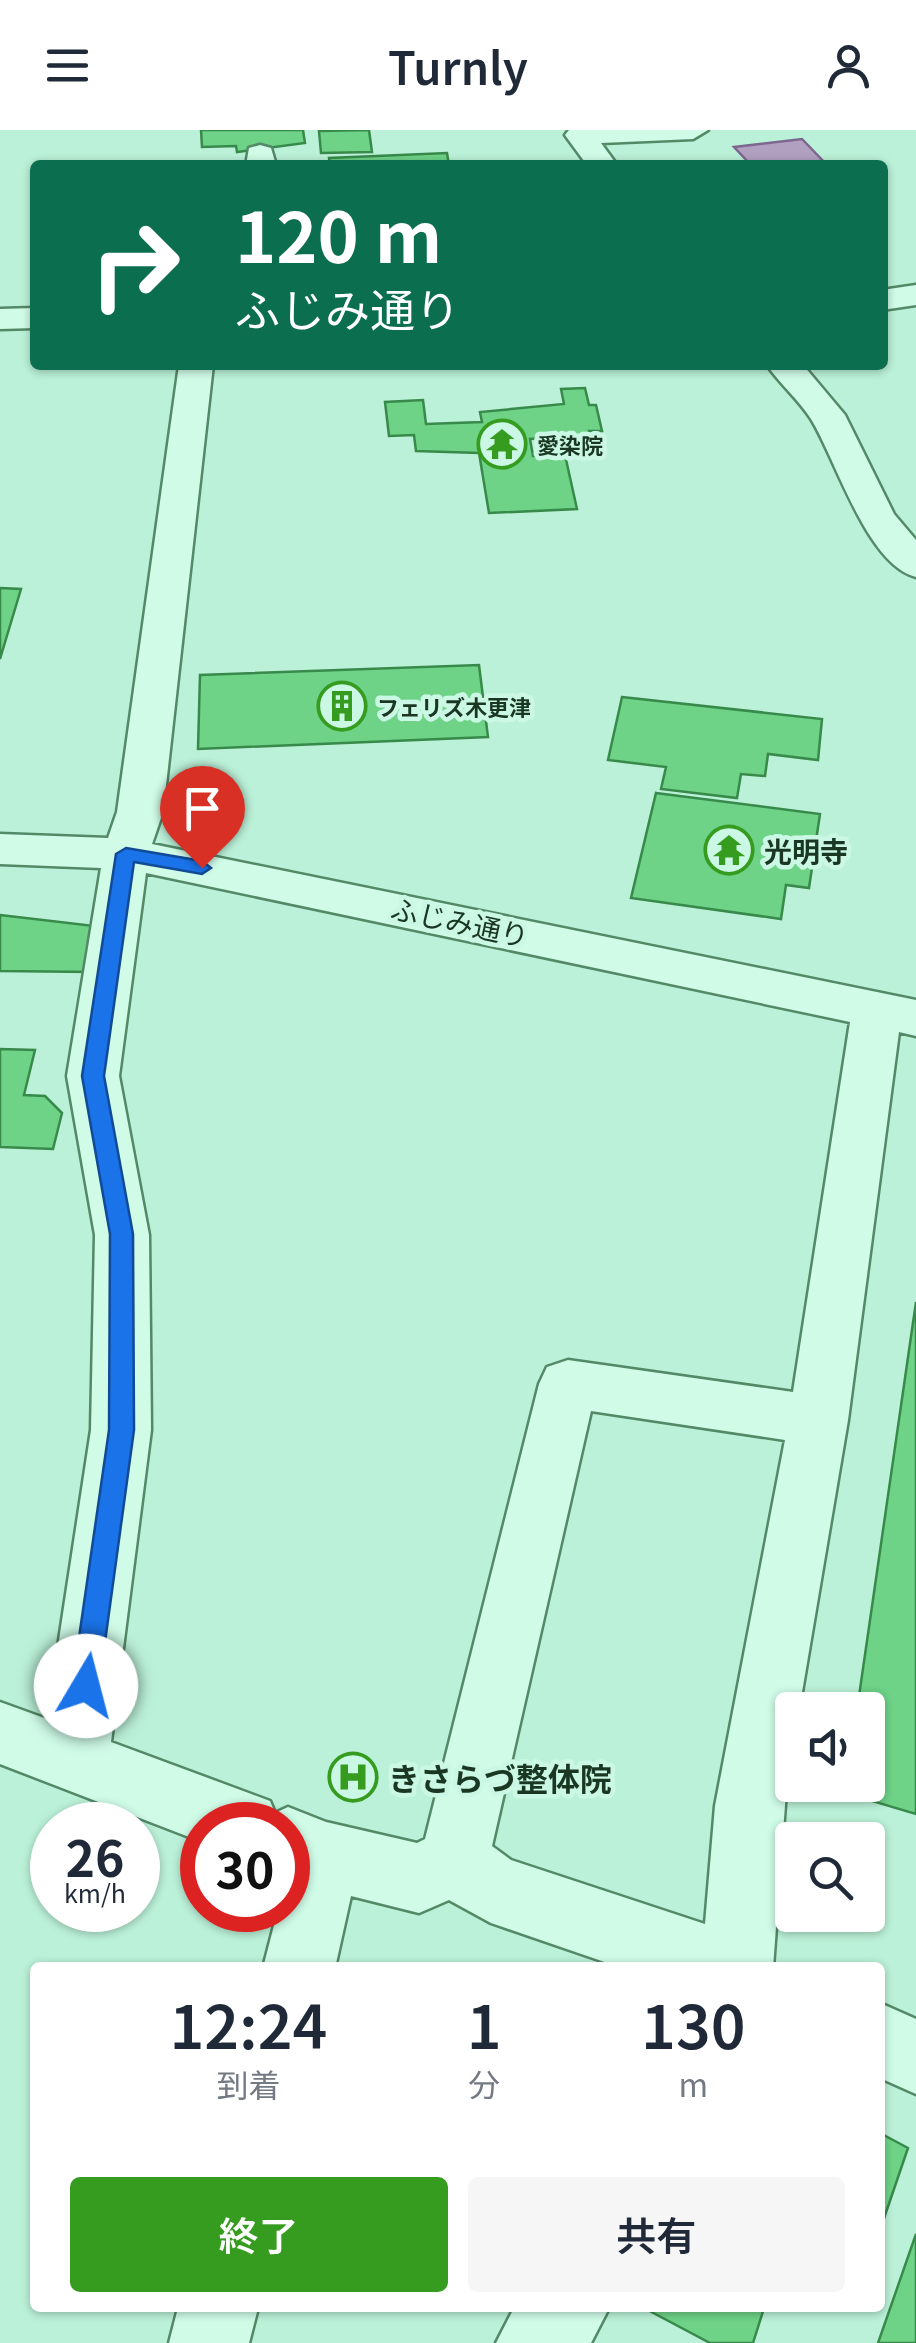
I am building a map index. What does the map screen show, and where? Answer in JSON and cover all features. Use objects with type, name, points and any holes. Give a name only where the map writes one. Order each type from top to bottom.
[{"type":"street","points":[[598,160],[580,135],[693,130]]},
{"type":"street","points":[[888,299],[916,296]]},
{"type":"street","points":[[0,319],[30,318]]},
{"type":"street","points":[[75,1759],[121,1430],[122,1234],[93,1076],[126,854],[140,812],[195,370]]},
{"type":"street","points":[[788,370],[827,416],[877,517],[916,565]]},
{"type":"street","name":"ふじみ通り","points":[[0,849],[126,854],[896,1014]]},
{"type":"street","points":[[737,1962],[749,1806],[896,1014]]},
{"type":"street","points":[[454,1861],[568,1384],[818,1420]]},
{"type":"street","points":[[0,1733],[186,1802]]},
{"type":"street","points":[[310,1849],[419,1878],[454,1861]]},
{"type":"street","points":[[454,1861],[491,1888],[710,1962]]},
{"type":"street","points":[[299,1962],[301,1932]]},
{"type":"street","points":[[885,2042],[916,2057]]},
{"type":"street","points":[[210,2343],[217,2312]]},
{"type":"street","points":[[536,2343],[565,2312]]},
{"type":"shaded area","points":[[802,139],[822,160],[746,160],[734,147]]},
{"type":"building","points":[[201,130],[303,130],[305,143],[237,152],[236,146],[202,147]]},
{"type":"building","points":[[369,130],[372,152],[321,153],[319,131]]},
{"type":"building","points":[[447,153],[448,160],[329,160]]},
{"type":"building","points":[[585,388],[589,405],[596,405],[602,431],[589,431],[590,436],[530,439],[533,456],[565,455],[577,509],[489,513],[479,453],[416,451],[414,435],[389,436],[385,402],[423,400],[426,424],[482,422],[480,412],[564,404],[561,389]]},
{"type":"building","points":[[0,588],[21,589],[0,659]]},
{"type":"building","name":"フェリズ木更津","points":[[479,665],[488,737],[198,749],[200,675]]},
{"type":"building","points":[[622,697],[822,719],[818,760],[768,754],[765,776],[741,774],[737,798],[661,789],[666,767],[608,760]]},
{"type":"building","name":"光明寺","points":[[656,793],[820,814],[809,888],[786,885],[781,919],[631,898]]},
{"type":"building","points":[[0,915],[103,927],[92,972],[0,971]]},
{"type":"building","points":[[0,1049],[35,1050],[24,1095],[45,1096],[62,1113],[53,1149],[0,1147]]},
{"type":"building","points":[[916,1302],[916,1814],[875,1802],[885,1802],[885,1692],[860,1692]]},
{"type":"building","points":[[885,2136],[908,2148],[885,2215]]},
{"type":"building","points":[[916,2234],[916,2343],[878,2343]]},
{"type":"building","points":[[652,2312],[763,2312],[753,2343],[710,2343]]},
{"type":"place","name":"愛染院","points":[[502,444]]},
{"type":"place","name":"フェリズ木更津","points":[[342,706]]},
{"type":"place","name":"光明寺","points":[[729,850]]},
{"type":"place","name":"きさらづ整体院","points":[[353,1777]]},
{"type":"route","points":[[86,1686],[121,1430],[122,1234],[93,1076],[126,854],[202,868]]}]
